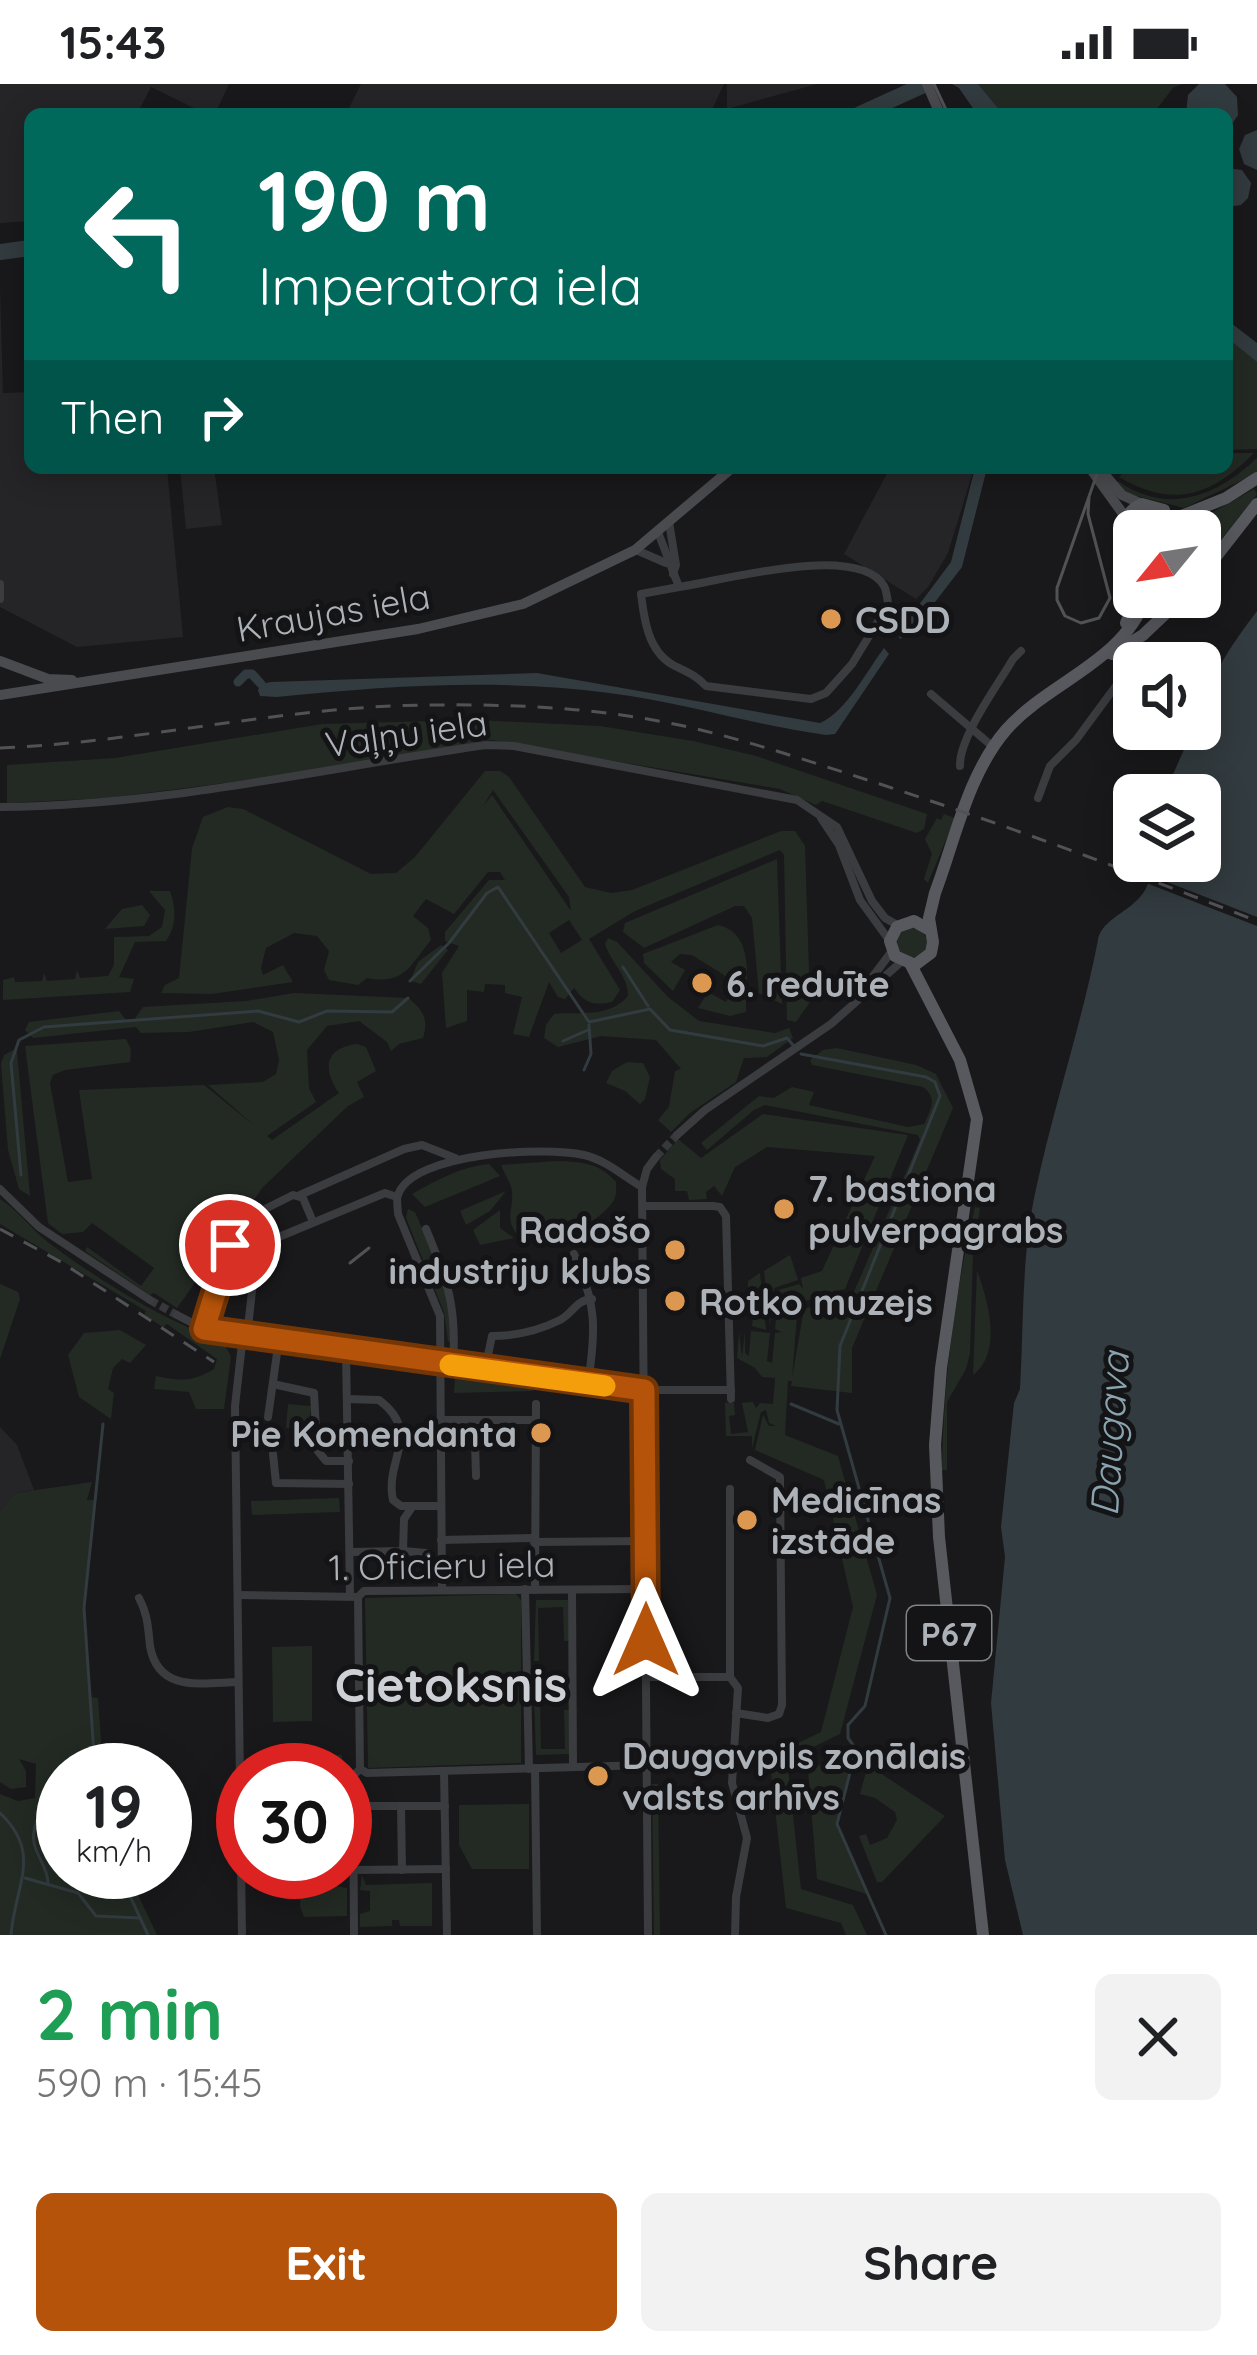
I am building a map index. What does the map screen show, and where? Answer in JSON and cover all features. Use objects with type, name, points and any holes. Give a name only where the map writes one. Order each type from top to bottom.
[{"type":"main road","points":[[1202,510],[1257,478]]},
{"type":"main road","points":[[1135,510],[1142,504],[1161,510]]},
{"type":"main road","points":[[1221,550],[1257,504]]},
{"type":"main road","name":"P67","points":[[1125,640],[1131,618]]},
{"type":"main road","name":"P67","points":[[983,1935],[936,1473],[940,1368],[977,1130],[975,1103],[926,960],[933,946],[928,929],[944,865],[994,747],[1022,714],[1125,640],[1136,618]]},
{"type":"main road","points":[[1125,640],[1165,618]]},
{"type":"main road","name":"P67","points":[[944,865],[905,924],[898,955],[954,1046]]},
{"type":"main road","points":[[905,924],[928,929]]},
{"type":"main road","points":[[898,955],[926,960]]},
{"type":"street","name":"Kraujas iela","points":[[0,695],[470,618],[558,590],[634,550],[725,474]]},
{"type":"street","points":[[1099,474],[1121,510]]},
{"type":"street","points":[[1101,474],[1122,495],[1142,504]]},
{"type":"street","points":[[669,522],[676,566],[673,576]]},
{"type":"street","points":[[658,532],[679,587]]},
{"type":"street","points":[[634,550],[667,562]]},
{"type":"street","points":[[828,564],[874,576],[885,587],[888,604],[837,685],[811,699],[706,686],[693,672],[662,658],[648,632],[640,593],[679,587],[828,564]]},
{"type":"street","points":[[0,584],[0,599]]},
{"type":"street","points":[[1039,798],[1050,766],[1076,740],[1135,660],[1125,640]]},
{"type":"street","points":[[960,766],[973,727],[1021,651]]},
{"type":"street","points":[[0,661],[47,679],[99,681]]},
{"type":"street","points":[[931,694],[994,747]]},
{"type":"street","name":"Vaļņu iela","points":[[0,807],[107,803],[500,745],[772,793],[815,810]]},
{"type":"street","points":[[815,810],[837,827],[872,901],[885,917],[905,924]]},
{"type":"street","points":[[676,1135],[848,1010],[898,955],[860,900],[836,838],[815,810]]},
{"type":"street","points":[[204,1329],[230,1245],[269,1204],[404,1149],[422,1145],[455,1158]]},
{"type":"street","points":[[442,1590],[440,1316],[398,1214],[397,1197],[406,1184],[455,1158],[495,1153],[576,1154],[604,1163],[642,1186]]},
{"type":"street","points":[[648,1935],[642,1186],[656,1157]]},
{"type":"street","points":[[0,1190],[64,1245],[150,1300]]},
{"type":"street","points":[[239,1743],[235,1406],[257,1246],[385,1193],[397,1197]]},
{"type":"street","points":[[298,1196],[313,1222]]},
{"type":"street","points":[[177,1316],[204,1329],[440,1364],[644,1390],[731,1394],[728,1222],[720,1207],[643,1206]]},
{"type":"street","points":[[250,1220],[266,1240]]},
{"type":"street","points":[[426,1228],[448,1283],[457,1326],[453,1365]]},
{"type":"street","points":[[574,1254],[592,1299],[588,1384]]},
{"type":"street","points":[[485,1369],[492,1336],[515,1336],[560,1320],[580,1301],[592,1299]]},
{"type":"street","points":[[268,1417],[279,1339]]},
{"type":"street","points":[[346,1350],[359,1743]]},
{"type":"street","points":[[537,1935],[530,1590],[538,1377]]},
{"type":"street","points":[[272,1384],[314,1393],[317,1450],[326,1461],[349,1460]]},
{"type":"street","points":[[347,1399],[379,1400],[400,1426],[401,1452],[392,1467],[391,1495],[401,1506],[441,1506]]},
{"type":"street","points":[[440,1420],[533,1420]]},
{"type":"street","points":[[440,1440],[472,1440],[476,1476]]},
{"type":"street","points":[[475,1444],[489,1444]]},
{"type":"street","points":[[273,1454],[276,1483],[349,1484]]},
{"type":"street","points":[[736,1713],[768,1718],[779,1714],[782,1705],[780,1477],[750,1460]]},
{"type":"street","points":[[730,1490],[730,1677],[738,1688],[732,1784],[747,1838],[736,1897],[736,1935]]},
{"type":"street","points":[[404,1551],[404,1520],[413,1506]]},
{"type":"street","points":[[441,1540],[646,1540]]},
{"type":"street","points":[[350,1552],[426,1553]]},
{"type":"street","name":"1. Oficieru iela","points":[[238,1595],[646,1589]]},
{"type":"street","points":[[572,1590],[573,1766]]},
{"type":"street","points":[[140,1598],[148,1615],[154,1662],[164,1675],[178,1683],[238,1682]]},
{"type":"street","points":[[646,1677],[730,1677]]},
{"type":"street","points":[[372,1773],[647,1765]]},
{"type":"street","points":[[444,1771],[447,1935]]},
{"type":"street","points":[[372,1805],[445,1806]]},
{"type":"street","points":[[401,1806],[402,1870]]},
{"type":"street","points":[[372,1870],[446,1869]]},
{"type":"street","points":[[242,1899],[242,1935]]},
{"type":"street","points":[[353,1899],[354,1935]]},
{"type":"shaded area","points":[[0,84],[229,84],[218,108],[194,108],[151,87],[140,108],[24,108],[24,221],[0,223]]},
{"type":"shaded area","points":[[361,84],[724,84],[713,108],[349,108]]},
{"type":"shaded area","points":[[727,84],[817,84],[731,108]]},
{"type":"shaded area","points":[[978,84],[1182,84],[1158,108],[998,108]]},
{"type":"shaded area","points":[[0,285],[3,393],[24,392],[24,474],[168,474],[183,637],[77,647],[0,607]]},
{"type":"shaded area","points":[[1233,343],[1257,362],[1257,449],[1233,450]]},
{"type":"shaded area","points":[[1233,453],[1254,453],[1233,471]]},
{"type":"shaded area","points":[[1257,458],[1257,473],[1184,508],[1129,494],[1115,484],[1118,481],[1155,498],[1191,497],[1225,483]]},
{"type":"shaded area","points":[[181,474],[215,474],[222,525],[186,529]]},
{"type":"shaded area","points":[[887,474],[972,474],[948,553],[916,599],[844,554]]},
{"type":"shaded area","points":[[1229,474],[1207,488],[1175,495],[1157,493],[1119,477]]},
{"type":"shaded area","points":[[1254,489],[1257,494],[1221,539],[1221,510],[1216,510]]},
{"type":"shaded area","points":[[474,720],[600,726],[756,756],[927,814],[924,829],[917,833],[822,801],[816,805],[780,789],[491,740],[272,777],[107,798],[7,803],[7,765],[115,758],[322,724]]},
{"type":"shaded area","points":[[485,771],[500,771],[509,777],[585,887],[611,893],[632,890],[781,831],[795,831],[805,846],[810,1002],[796,1022],[787,1020],[784,855],[780,850],[635,911],[589,939],[620,990],[612,1002],[595,1003],[574,988],[565,999],[558,997],[549,982],[529,1037],[513,1034],[522,997],[505,993],[505,985],[485,984],[484,992],[467,990],[467,1021],[446,1028],[442,973],[459,946],[445,941],[445,932],[489,880],[505,880],[500,872],[488,872],[454,914],[426,899],[413,916],[428,928],[431,940],[411,966],[390,979],[367,978],[358,985],[329,980],[324,970],[329,951],[317,936],[294,933],[266,948],[261,968],[263,975],[283,965],[293,982],[212,994],[161,993],[179,978],[192,848],[203,817],[228,807],[243,809],[371,874],[396,873],[415,857]],"holes":[[[493,790],[569,897],[571,911],[492,795],[483,806]],[[569,920],[582,940],[561,953],[549,933]]]},
{"type":"shaded area","points":[[944,814],[955,818],[928,883],[924,879],[932,854],[925,839]]},
{"type":"shaded area","points":[[777,859],[782,1004],[759,993],[752,918],[744,906],[644,948],[623,932],[625,923]]},
{"type":"shaded area","points":[[149,891],[170,891],[174,923],[166,941],[135,942],[119,977],[134,979],[130,992],[3,1000],[3,980],[14,977],[15,982],[42,981],[44,973],[47,981],[75,979],[77,970],[80,978],[108,976],[114,965],[114,937],[149,936],[162,927],[165,910]]},
{"type":"shaded area","points":[[142,905],[150,915],[144,926],[105,929],[122,909]]},
{"type":"shaded area","points":[[718,925],[738,938],[746,960],[746,1012],[730,1016],[698,1008],[708,992],[726,1002],[730,994],[724,975],[692,955],[680,954],[671,962],[685,970],[673,991],[644,963],[643,954]]},
{"type":"shaded area","points":[[912,928],[923,932],[927,943],[923,954],[912,958],[901,954],[897,943],[901,932]]},
{"type":"shaded area","points":[[608,938],[699,1021],[775,1033],[789,1028],[793,1038],[767,1057],[744,1058],[736,1082],[671,1132],[658,1120],[669,1107],[675,1071],[681,1069],[656,1040],[601,1036],[558,1047],[544,1038],[554,1014],[602,1011],[628,996],[605,944]]},
{"type":"shaded area","points":[[441,945],[448,950],[421,984],[410,981],[418,962]]},
{"type":"shaded area","points":[[294,993],[408,998],[423,1015],[423,1038],[391,1051],[387,1042],[359,1021],[327,1026],[307,1050],[309,1088],[316,1102],[267,1136],[272,1140],[339,1093],[330,1075],[330,1061],[346,1046],[366,1047],[376,1071],[357,1082],[364,1097],[348,1106],[263,1187],[177,1308],[150,1295],[85,1251],[87,1247],[141,1286],[154,1268],[92,1223],[83,1232],[62,1234],[48,1223],[25,1046],[126,1039],[131,1049],[130,1062],[53,1075],[50,1083],[68,1182],[92,1179],[79,1090],[204,1085],[256,1127],[208,1085],[263,1082],[276,1074],[279,1060],[273,1032],[253,1022],[189,1032],[141,1033],[136,1027],[33,1038],[25,1030],[29,1022],[119,1011],[126,1020],[134,1020],[143,1007]]},
{"type":"shaded area","points":[[837,1048],[916,1065],[936,1074],[953,1108],[852,1348],[852,1393],[791,1386],[788,1381],[785,1435],[838,1456],[877,1595],[840,1734],[787,1760],[801,1889],[853,1905],[867,1935],[846,1935],[841,1923],[786,1908],[770,1763],[773,1755],[821,1732],[853,1607],[824,1480],[755,1450],[763,1415],[769,1426],[776,1426],[769,1423],[766,1410],[761,1412],[752,1448],[752,1436],[726,1436],[725,1403],[734,1403],[735,1415],[729,1416],[731,1434],[748,1432],[742,1403],[753,1402],[756,1408],[760,1403],[773,1404],[775,1378],[762,1377],[737,1358],[739,1332],[742,1357],[745,1331],[749,1356],[751,1331],[770,1333],[767,1361],[772,1363],[775,1333],[782,1332],[775,1329],[779,1290],[799,1284],[803,1289],[801,1278],[822,1271],[875,1156],[767,1147],[735,1167],[722,1196],[714,1186],[706,1192],[707,1199],[689,1200],[687,1191],[675,1191],[675,1179],[661,1169],[660,1160],[678,1139],[701,1158],[763,1114],[908,1135],[845,1289],[798,1303],[792,1378],[804,1309],[853,1294],[920,1140],[918,1135],[765,1105],[707,1150],[701,1143],[759,1096],[774,1098],[792,1087],[814,1092],[809,1105],[908,1127],[924,1124],[932,1100],[923,1087],[812,1065],[810,1060],[823,1050]]},
{"type":"shaded area","points":[[17,1051],[30,1196],[19,1189],[8,1150],[1,1064]]},
{"type":"shaded area","points":[[627,1062],[643,1063],[650,1077],[640,1104],[606,1083],[612,1071]]},
{"type":"shaded area","points":[[556,1161],[603,1170],[616,1182],[615,1198],[597,1217],[569,1234],[527,1241],[511,1224],[512,1191],[501,1165]]},
{"type":"shaded area","points":[[489,1164],[500,1176],[425,1207],[412,1194],[458,1171]]},
{"type":"shaded area","points":[[506,1191],[490,1211],[466,1225],[460,1211]]},
{"type":"shaded area","points":[[0,1199],[49,1243],[110,1285],[180,1324],[222,1339],[231,1357],[224,1409],[196,1409],[189,1392],[154,1389],[156,1376],[192,1378],[214,1369],[217,1359],[0,1224]]},
{"type":"shaded area","points":[[975,1207],[980,1208],[973,1253],[970,1353],[947,1402],[947,1470],[942,1470],[951,1338]]},
{"type":"shaded area","points":[[408,1209],[415,1212],[446,1284],[453,1339],[448,1342],[444,1312],[406,1218]]},
{"type":"shaded area","points":[[500,1210],[500,1228],[514,1238],[480,1245],[473,1230]]},
{"type":"shaded area","points":[[790,1255],[798,1280],[774,1288],[770,1325],[764,1271]]},
{"type":"shaded area","points":[[977,1270],[990,1340],[988,1353],[973,1375]]},
{"type":"shaded area","points":[[760,1273],[766,1330],[752,1326],[755,1295],[748,1291],[748,1281]]},
{"type":"shaded area","points":[[0,1284],[18,1292],[20,1299],[0,1359]]},
{"type":"shaded area","points":[[120,1330],[146,1345],[130,1363],[122,1359],[113,1368],[108,1389],[114,1393],[111,1419],[79,1397],[68,1355],[84,1333]]},
{"type":"shaded area","points":[[455,1378],[531,1388],[533,1391],[454,1393]]},
{"type":"shaded area","points":[[288,1404],[311,1406],[309,1429],[286,1428]]},
{"type":"shaded area","points":[[639,1407],[640,1531],[635,1537],[633,1411]]},
{"type":"shaded area","points":[[0,1427],[17,1445],[34,1490],[15,1493],[0,1511]]},
{"type":"shaded area","points":[[92,1482],[87,1500],[96,1500],[84,1608],[89,1697],[98,1698],[101,1743],[36,1743],[36,1764],[19,1759],[26,1771],[26,1787],[11,1789],[0,1782],[0,1511],[15,1493]]},
{"type":"shaded area","points":[[339,1498],[340,1512],[252,1515],[251,1501]]},
{"type":"shaded area","points":[[516,1594],[521,1600],[521,1763],[372,1768],[365,1598]]},
{"type":"shaded area","points":[[536,1600],[568,1600],[569,1641],[564,1641],[563,1607],[538,1608],[539,1661],[534,1661]]},
{"type":"shaded area","points":[[312,1646],[312,1721],[273,1722],[272,1647]]},
{"type":"shaded area","points":[[534,1697],[540,1697],[541,1749],[565,1749],[564,1710],[570,1710],[570,1754],[536,1755]]},
{"type":"shaded area","points":[[856,1749],[837,1824],[867,1894],[817,1879],[808,1770]]},
{"type":"shaded area","points":[[36,1764],[36,1899],[140,1899],[157,1935],[0,1935],[0,1794],[18,1801],[35,1798]]},
{"type":"shaded area","points":[[868,1765],[945,1816],[882,1882],[877,1882],[859,1836],[866,1834],[870,1845],[887,1838],[897,1820],[895,1812],[860,1794]]},
{"type":"shaded area","points":[[652,1784],[658,1784],[660,1935],[654,1935]]},
{"type":"shaded area","points":[[529,1804],[529,1869],[472,1869],[459,1845],[459,1805]]},
{"type":"shaded area","points":[[432,1883],[432,1926],[400,1926],[399,1920],[392,1920],[392,1926],[360,1927],[360,1914],[370,1911],[372,1885]]},
{"type":"shaded area","points":[[300,1899],[347,1899],[347,1916],[304,1917]]},
{"type":"water","points":[[952,84],[978,84],[998,108],[973,108]]},
{"type":"water","points":[[1199,84],[1225,84],[1237,97],[1238,115],[1233,122],[1233,108],[1187,108],[1188,95]]},
{"type":"water","points":[[1257,130],[1257,170],[1244,164],[1239,149],[1245,135]]},
{"type":"water","points":[[1233,169],[1242,170],[1251,183],[1241,205],[1233,206]]},
{"type":"water","points":[[1233,325],[1257,343],[1257,362],[1233,343]]},
{"type":"water","points":[[973,474],[985,474],[962,567],[912,632],[900,639],[898,633],[951,562]]},
{"type":"water","name":"Daugava","points":[[1257,611],[1257,1935],[1023,1935],[1005,1860],[991,1703],[1005,1557],[1001,1527],[1014,1403],[1020,1389],[1031,1214],[1102,930],[1138,900],[1148,882],[1221,882],[1221,774],[1173,774],[1184,750],[1221,750],[1221,665]]},
{"type":"water","points":[[884,648],[889,654],[835,734],[826,735],[568,688],[443,685],[277,697],[260,696],[258,690],[271,682],[537,673],[820,723],[847,700]]},
{"type":"pier","points":[[1144,882],[1167,882],[1257,917],[1257,926]]},
{"type":"waterway","points":[[873,108],[926,84]]},
{"type":"waterway","points":[[0,252],[24,249]]},
{"type":"waterway","points":[[238,682],[252,674],[261,684]]},
{"type":"waterway","points":[[410,981],[449,943],[487,893],[498,887],[589,1022],[650,1009],[670,1030],[763,1046],[787,1038],[793,1045]]},
{"type":"waterway","points":[[623,967],[648,1006]]},
{"type":"waterway","points":[[21,1175],[11,1063],[19,1040],[44,1027],[258,1011],[299,1022],[327,1011],[392,1012],[408,998]]},
{"type":"waterway","points":[[584,1070],[591,1054],[589,1025]]},
{"type":"waterway","points":[[563,1041],[588,1030]]},
{"type":"waterway","points":[[801,1054],[926,1077],[935,1082],[940,1096],[840,1346],[837,1410],[890,1598],[865,1706],[848,1725],[848,1738],[856,1749],[837,1824],[886,1935]]},
{"type":"waterway","points":[[791,1404],[839,1424]]},
{"type":"waterway","points":[[93,1743],[84,1608],[103,1424]]},
{"type":"waterway","points":[[0,1813],[13,1828],[23,1856],[11,1935]]},
{"type":"waterway","points":[[36,1824],[36,1848]]},
{"type":"waterway","points":[[25,1878],[78,1893],[96,1916],[140,1918]]},
{"type":"waterway","points":[[131,1899],[148,1935]]},
{"type":"tunnel","points":[[656,1157],[677,1135]]},
{"type":"tunnel","points":[[150,1300],[177,1315]]},
{"type":"tram line","points":[[934,84],[945,108]]},
{"type":"tram line","points":[[1089,497],[1088,514],[1110,598],[1099,618],[1081,623],[1065,616],[1057,588],[1097,474]]},
{"type":"tram line","points":[[350,1263],[369,1248]]},
{"type":"railway","points":[[0,748],[380,707],[496,705],[619,715],[679,725],[781,752],[1070,850],[1257,921]]},
{"type":"railway","points":[[0,1229],[61,1262],[214,1362]]},
{"type":"slow traffic","points":[[450,1365],[605,1386]]},
{"type":"place","name":"CSDD","points":[[831,619]]},
{"type":"place","name":"6. reduīte","points":[[702,983]]},
{"type":"place","name":"7. bastiona pulverpagrabs","points":[[784,1209]]},
{"type":"place","name":"Radošo industriju klubs","points":[[675,1250]]},
{"type":"place","name":"Rotko muzejs","points":[[675,1301]]},
{"type":"place","name":"Pie Komendanta","points":[[541,1433]]},
{"type":"place","name":"Medicīnas izstāde","points":[[747,1520]]},
{"type":"place","name":"Daugavpils zonālais valsts arhīvs","points":[[598,1776]]},
{"type":"district","name":"Cietoksnis","points":[[451,1684]]},
{"type":"route","points":[[230,1245],[204,1329],[644,1390],[646,1640]]}]
